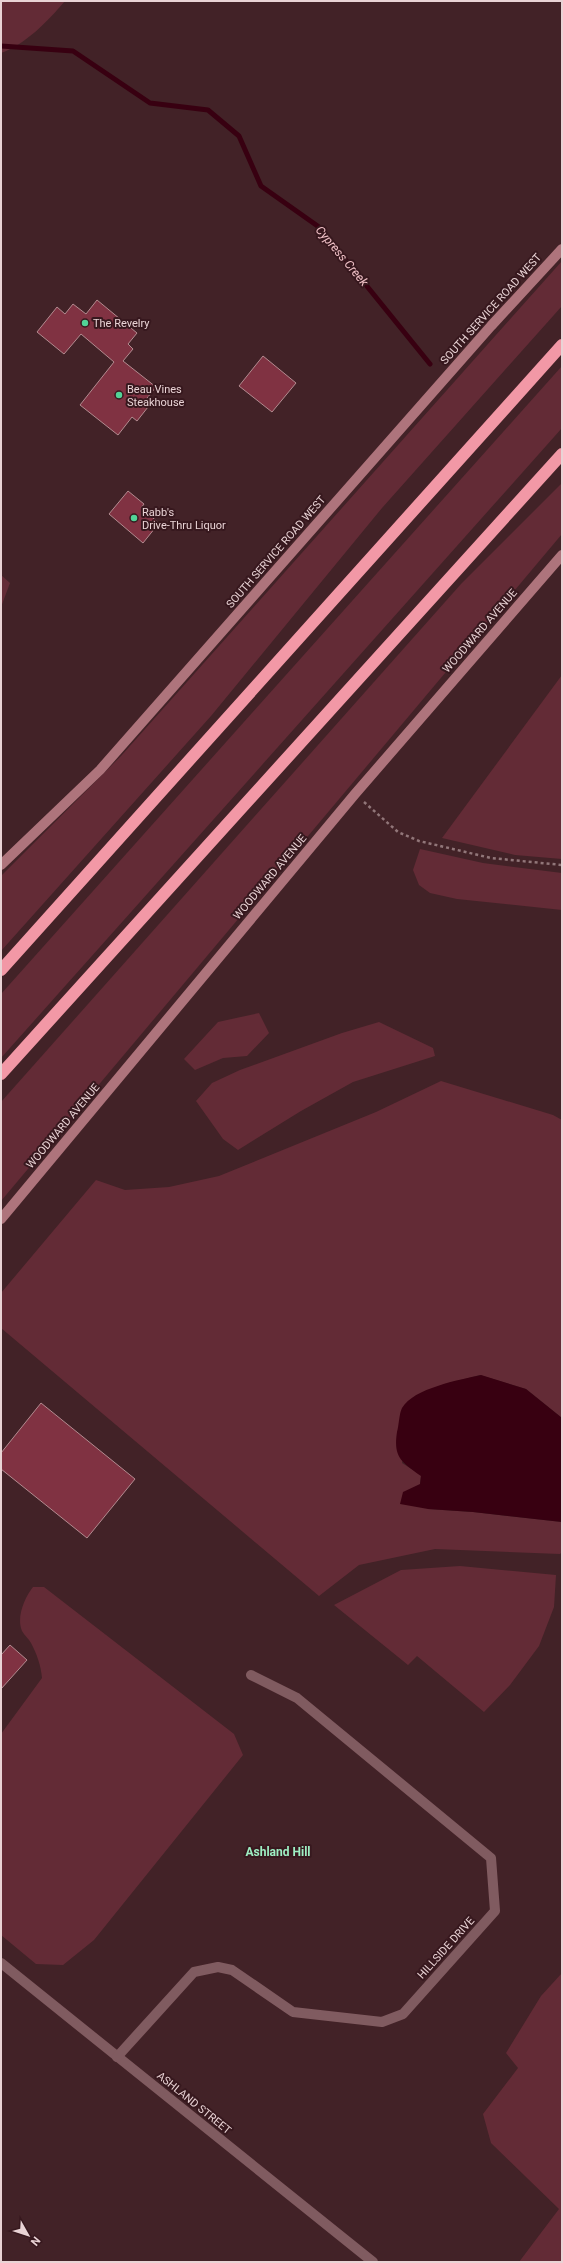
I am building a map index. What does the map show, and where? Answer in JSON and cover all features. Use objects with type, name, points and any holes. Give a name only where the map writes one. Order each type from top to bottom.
[{"type":"highway","points":[[1,970],[562,345]]},
{"type":"highway","points":[[1,1074],[562,454]]},
{"type":"main road","name":"SOUTH SERVICE ROAD WEST","points":[[1,865],[100,770],[491,326],[562,249]]},
{"type":"main road","name":"WOODWARD AVENUE","points":[[1,1219],[355,794],[562,555]]},
{"type":"street","name":"HILLSIDE DRIVE","points":[[117,2057],[194,1972],[218,1967],[232,1970],[292,2012],[382,2022],[403,2014],[495,1912],[491,1858],[297,1698],[251,1675]]},
{"type":"street","name":"ASHLAND STREET","points":[[1,1963],[373,2262]]},
{"type":"path","points":[[355,794],[398,832],[419,841],[491,858],[562,865]]},
{"type":"shaded area","points":[[1,1],[65,1],[44,24],[28,38],[1,53]]},
{"type":"shaded area","points":[[562,261],[562,306],[382,508],[211,716],[1,951],[1,876],[121,756]]},
{"type":"shaded area","points":[[562,366],[562,428],[1,1058],[1,994]]},
{"type":"shaded area","points":[[562,483],[562,534],[1,1201],[1,1102],[461,584]]},
{"type":"shaded area","points":[[1,575],[10,583],[1,607]]},
{"type":"shaded area","points":[[562,675],[562,859],[515,855],[442,838]]},
{"type":"shaded area","points":[[420,849],[483,863],[562,873],[562,910],[457,899],[430,893],[419,885],[413,870]]},
{"type":"shaded area","points":[[259,1013],[269,1033],[247,1056],[223,1058],[195,1070],[184,1059],[218,1022]]},
{"type":"shaded area","points":[[379,1022],[433,1048],[435,1056],[353,1082],[301,1111],[238,1150],[223,1139],[196,1101],[212,1083],[240,1070],[342,1033]]},
{"type":"shaded area","points":[[441,1081],[553,1115],[562,1120],[562,1418],[526,1389],[480,1375],[445,1384],[415,1396],[402,1463],[421,1475],[420,1484],[428,1509],[473,1512],[562,1522],[562,1552],[560,1554],[435,1549],[359,1565],[319,1596],[1,1328],[1,1293],[96,1180],[125,1190],[169,1187],[219,1176],[376,1112]]},
{"type":"shaded area","points":[[481,1375],[526,1389],[562,1418],[562,1522],[473,1512],[428,1509],[400,1504],[403,1492],[420,1484],[421,1476],[404,1463],[396,1448],[397,1432],[402,1408],[416,1395],[426,1390],[450,1382]]},
{"type":"shaded area","points":[[460,1566],[556,1575],[554,1607],[539,1646],[510,1685],[484,1712],[417,1656],[408,1665],[334,1605],[401,1570]]},
{"type":"shaded area","points":[[33,1587],[44,1587],[234,1734],[243,1755],[94,1940],[63,1965],[36,1964],[1,1935],[1,1734],[42,1678],[40,1665],[35,1651],[20,1626],[22,1608]]},
{"type":"shaded area","points":[[562,1973],[562,2262],[519,2262],[559,2209],[491,2143],[483,2114],[518,2068],[506,2053],[541,1996]]},
{"type":"building","points":[[97,300],[137,333],[128,344],[133,349],[123,361],[156,387],[143,403],[148,407],[137,421],[132,417],[118,435],[80,405],[114,362],[81,334],[64,354],[37,332],[57,307],[65,314],[73,304],[86,314]]},
{"type":"building","points":[[263,356],[296,383],[272,412],[239,386]]},
{"type":"building","name":"Rabb's Drive-Thru Liquor","points":[[128,491],[144,504],[141,508],[159,523],[143,543],[109,514]]},
{"type":"building","points":[[41,1403],[135,1479],[87,1538],[1,1469],[1,1453]]},
{"type":"building","points":[[10,1645],[27,1660],[1,1689],[1,1655]]},
{"type":"waterway","name":"Cypress Creek","points":[[1,46],[73,51],[150,103],[208,110],[239,136],[261,186],[319,227],[430,364]]},
{"type":"place","name":"The Revelry","points":[[85,323]]},
{"type":"place","name":"Beau Vines Steakhouse","points":[[119,395]]},
{"type":"place","name":"Rabb's Drive-Thru Liquor","points":[[134,518]]},
{"type":"district","name":"Ashland Hill","points":[[278,1852]]}]
